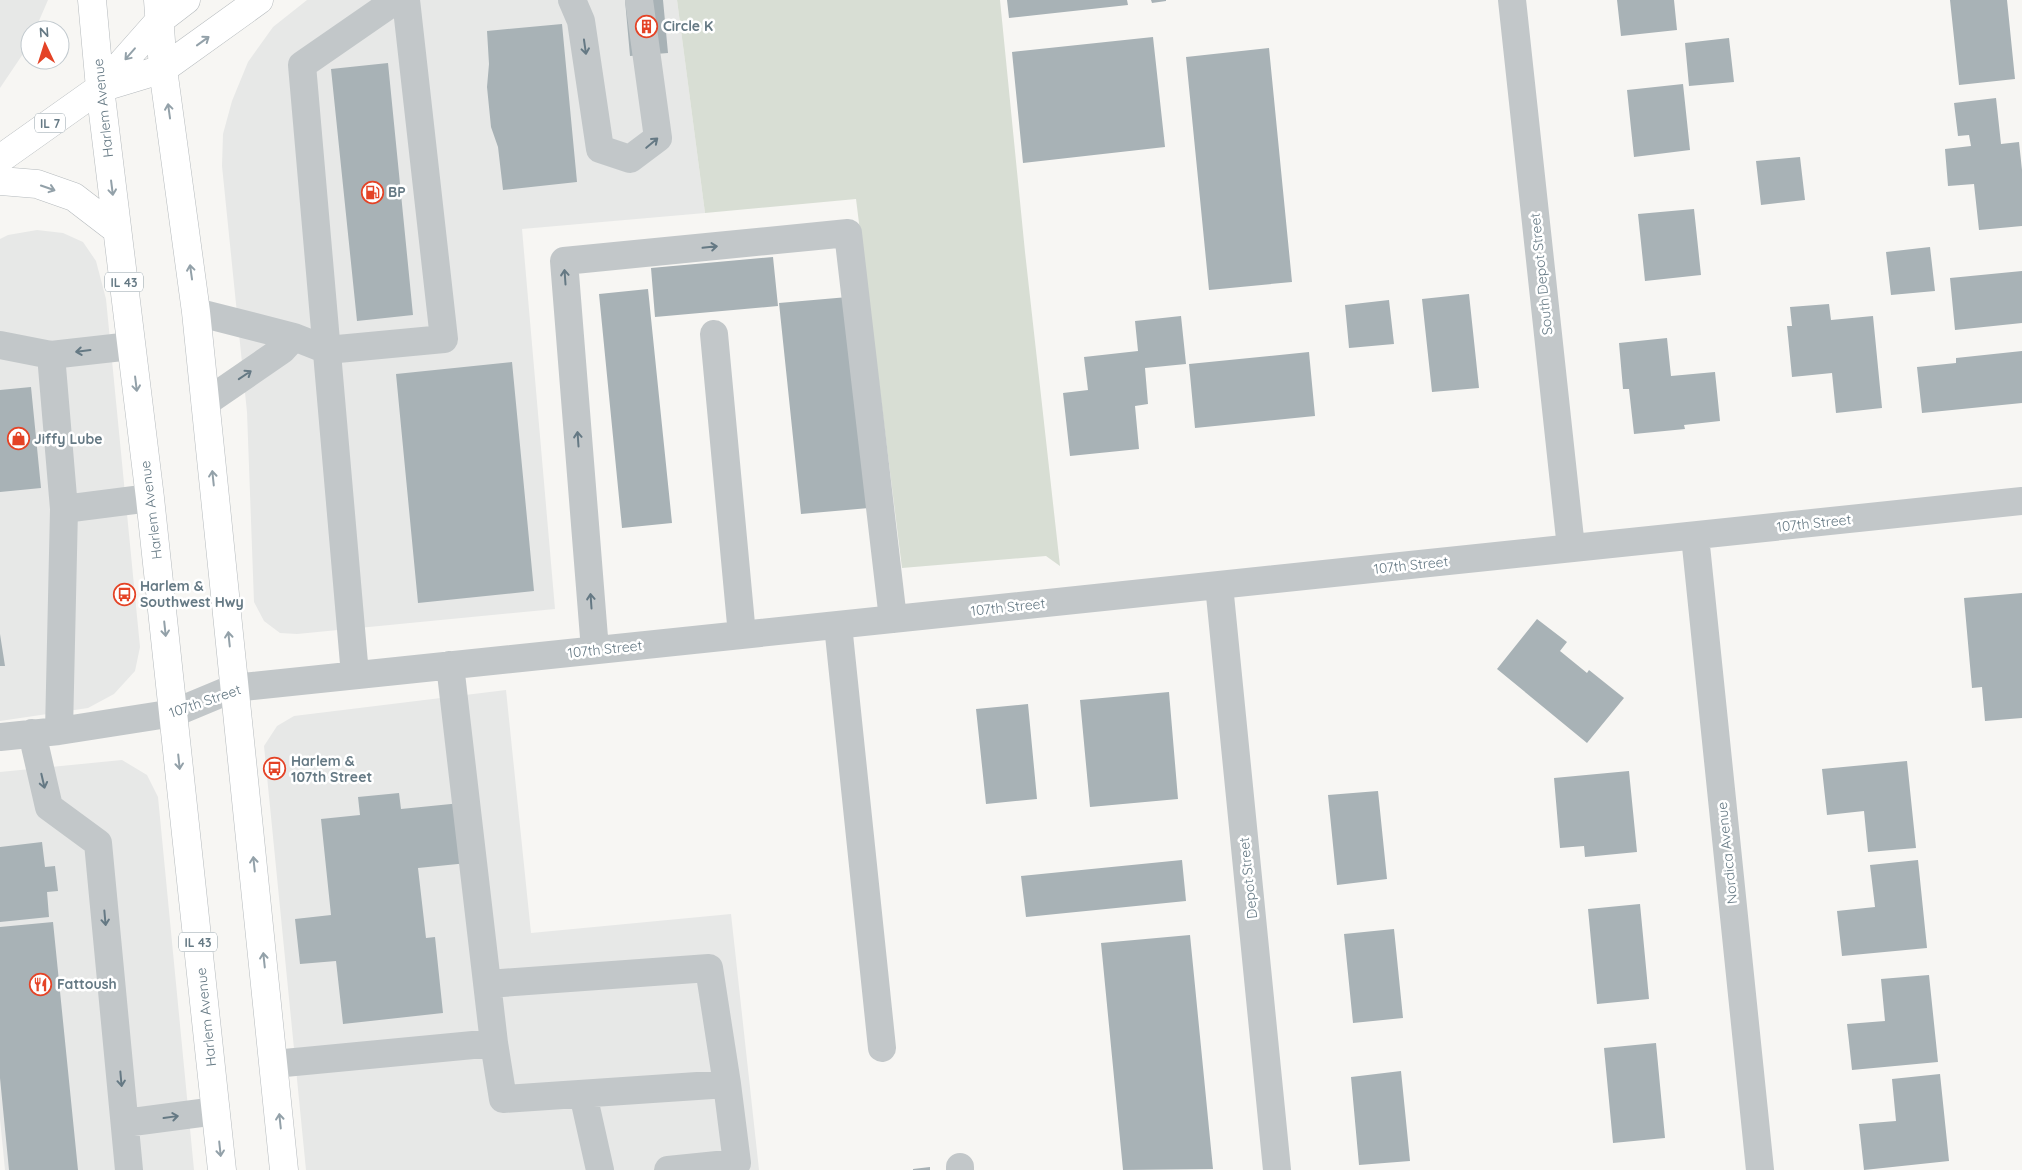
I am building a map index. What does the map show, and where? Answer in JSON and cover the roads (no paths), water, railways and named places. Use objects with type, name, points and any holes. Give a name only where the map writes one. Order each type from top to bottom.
[{"type":"main road","name":"Harlem Avenue","points":[[92,0],[100,88],[174,713],[222,1170]]},
{"type":"main road","points":[[186,0],[159,10],[163,70],[196,312],[284,1170]]},
{"type":"main road","points":[[100,88],[163,70],[259,0]]},
{"type":"main road","name":"IL 7","points":[[0,159],[100,88],[159,10]]},
{"type":"main road","points":[[0,180],[37,184],[74,197],[117,230]]},
{"type":"street","points":[[355,675],[302,65],[396,0]]},
{"type":"street","points":[[196,312],[294,337],[327,350],[444,339],[406,0]]},
{"type":"street","points":[[572,0],[581,21],[600,149],[630,159],[658,138],[639,0]]},
{"type":"street","name":"South Depot Street","points":[[1512,0],[1571,548]]},
{"type":"street","points":[[594,650],[564,261],[848,233],[893,619]]},
{"type":"street","points":[[714,334],[742,635]]},
{"type":"street","points":[[205,403],[282,350],[294,337]]},
{"type":"street","points":[[0,345],[51,355],[132,346]]},
{"type":"street","points":[[51,355],[64,509],[59,731]]},
{"type":"street","points":[[64,509],[150,498]]},
{"type":"street","name":"107th Street","points":[[0,737],[59,731],[174,713],[234,688],[2022,502]]},
{"type":"street","name":"Nordica Avenue","points":[[1695,536],[1760,1170]]},
{"type":"street","name":"Depot Street","points":[[1219,585],[1277,1170]]},
{"type":"street","points":[[838,625],[882,1048]]},
{"type":"street","points":[[450,665],[494,1043],[503,1099],[727,1084]]},
{"type":"street","points":[[32,733],[49,807],[98,843],[129,1170]]},
{"type":"street","points":[[488,984],[710,968],[737,1163],[668,1170]]},
{"type":"street","points":[[274,1064],[494,1043]]},
{"type":"street","points":[[584,1094],[600,1170]]},
{"type":"street","points":[[125,1123],[216,1111]]},
{"type":"place","name":"Circle K","points":[[647,26]]},
{"type":"place","name":"BP","points":[[372,192]]},
{"type":"place","name":"Jiffy Lube","points":[[18,439]]},
{"type":"place","name":"Harlem & Southwest Hwy","points":[[124,594]]},
{"type":"place","name":"Harlem & 107th Street","points":[[275,769]]},
{"type":"place","name":"Fattoush","points":[[41,984]]}]
